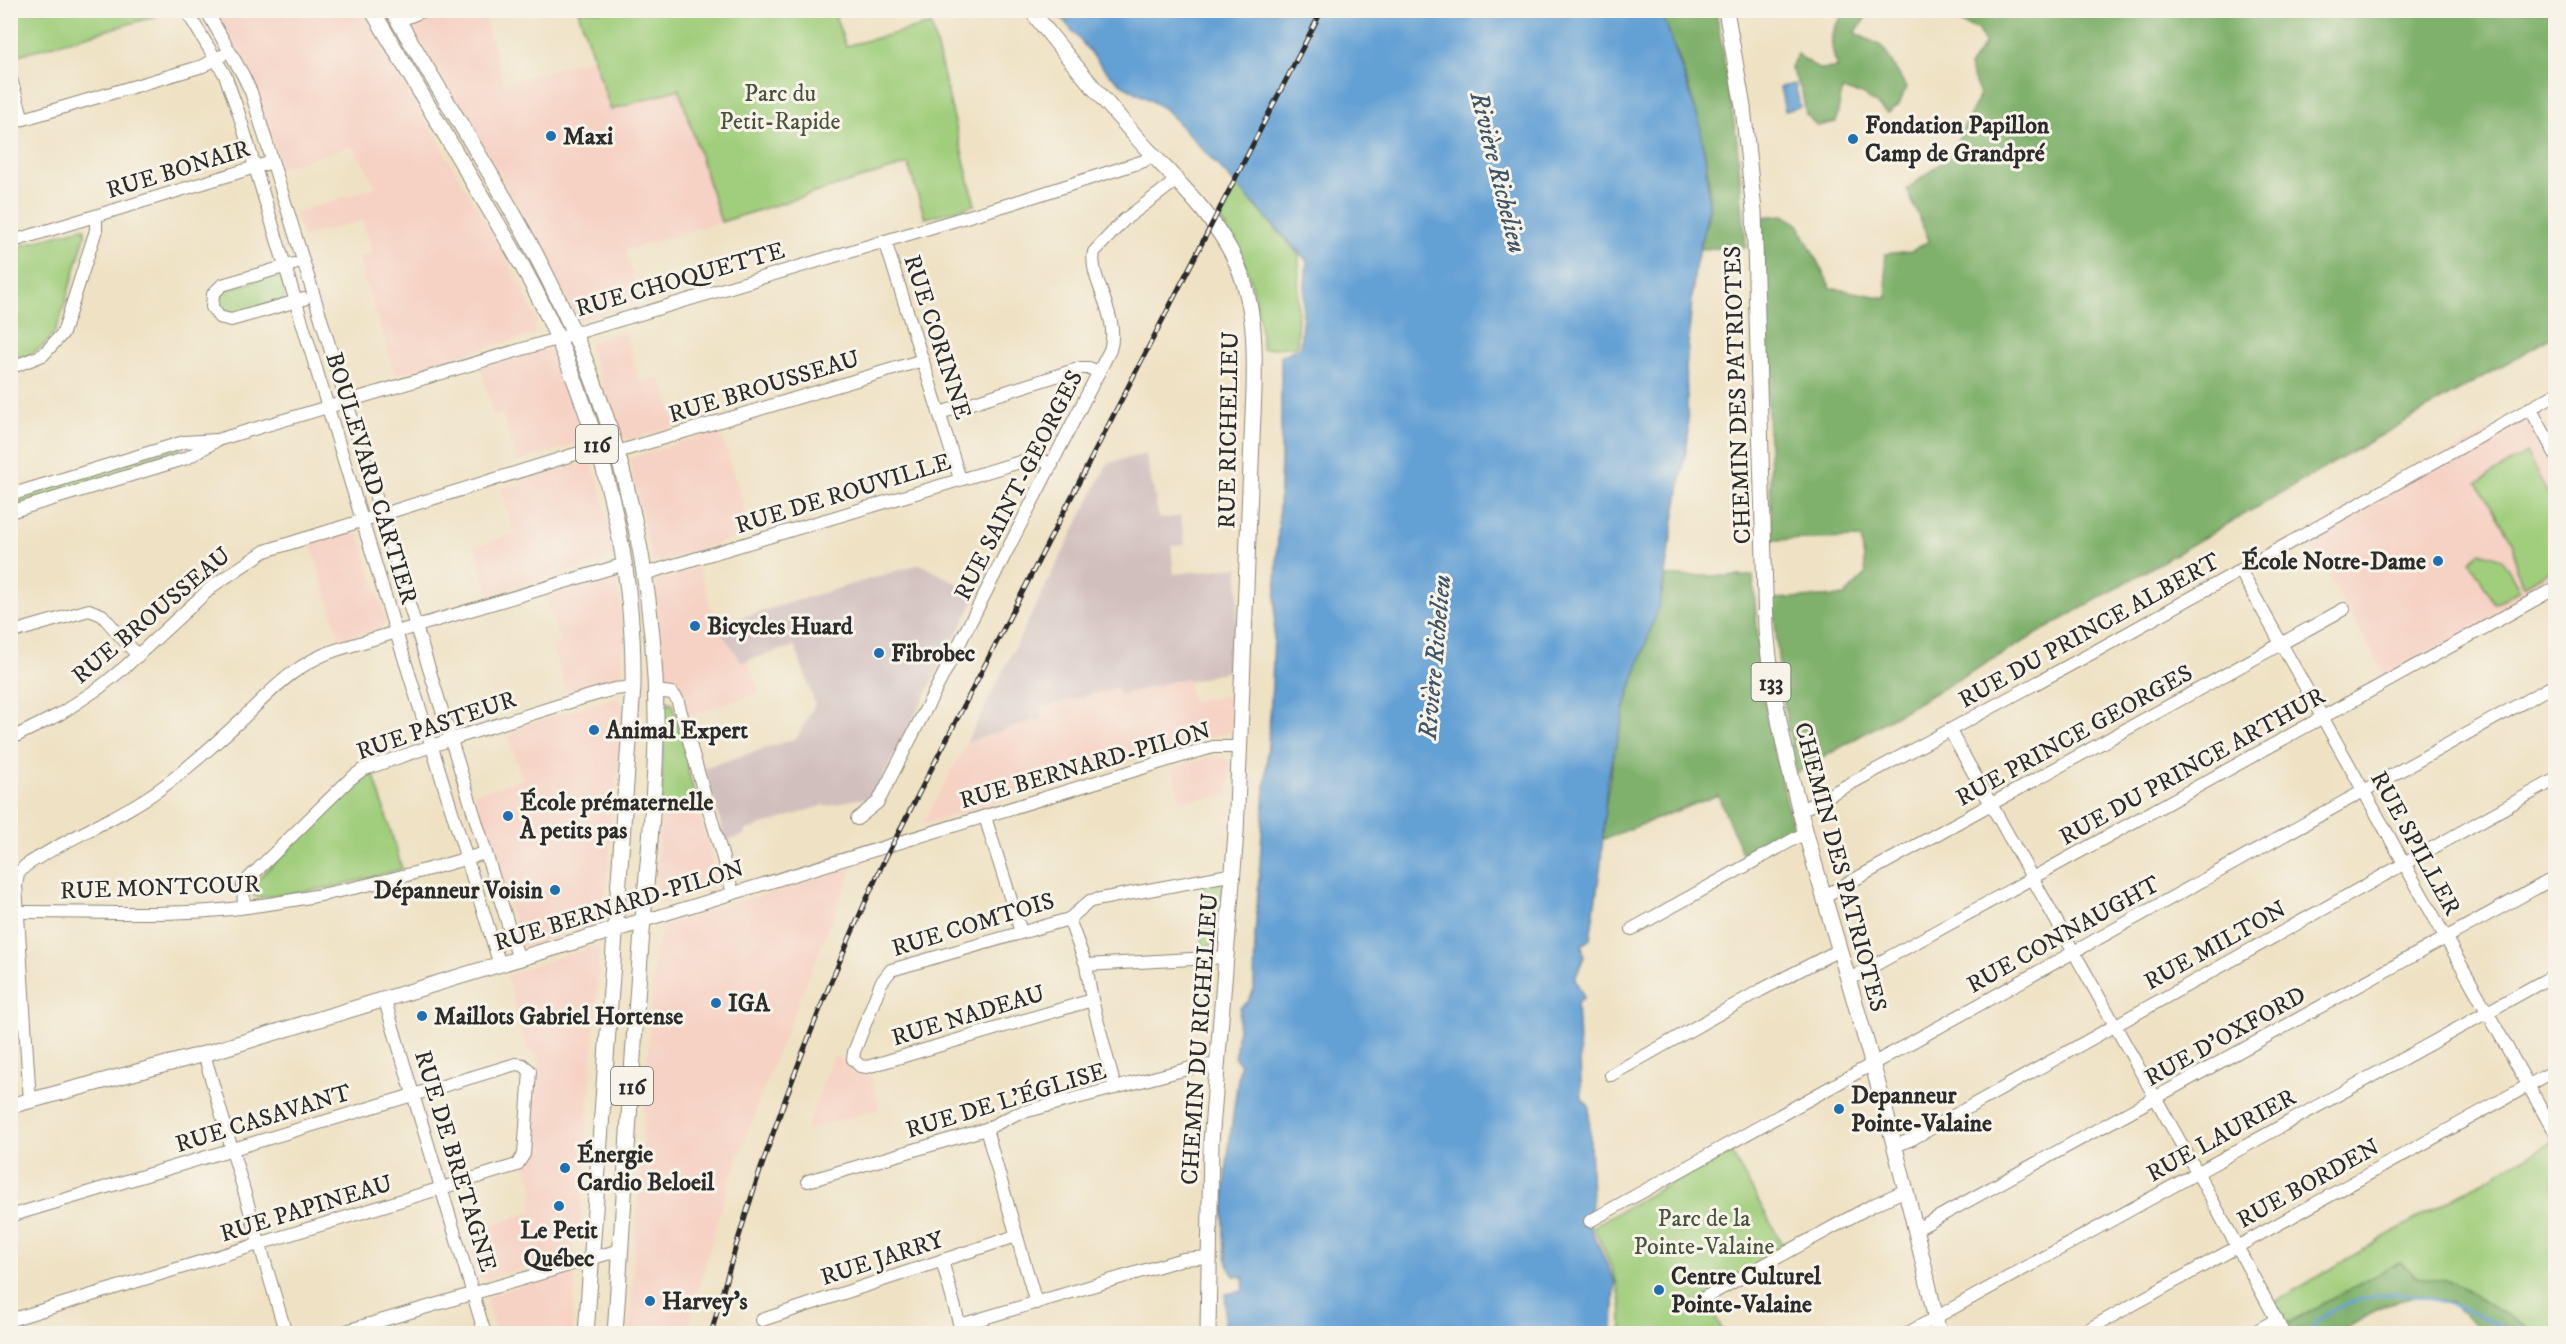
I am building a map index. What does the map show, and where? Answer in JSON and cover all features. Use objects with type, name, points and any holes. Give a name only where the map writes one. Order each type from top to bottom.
[{"type":"main road","name":"116","points":[[372,10],[500,227],[558,338],[598,447],[625,564],[632,617],[633,687],[586,1334]]},
{"type":"main road","name":"RUE RICHELIEU","points":[[1031,10],[1152,154],[1204,211],[1229,246],[1245,285],[1254,326],[1254,379],[1240,747]]},
{"type":"main road","name":"CHEMIN DES PATRIOTES","points":[[1726,10],[1744,119],[1754,211],[1764,563],[1769,662],[1780,736],[1798,812],[1895,1146],[1939,1334]]},
{"type":"main road","name":"116","points":[[395,16],[530,244],[574,333],[595,384],[617,452],[644,574],[655,691],[654,782],[615,1334]]},
{"type":"main road","name":"CHEMIN DU RICHELIEU","points":[[1208,1334],[1211,1142],[1234,874],[1240,747]]},
{"type":"main road","name":"RUE BERNARD-PILON","points":[[10,1106],[204,1054],[643,921]]},
{"type":"street","name":"BOULEVARD CARTIER","points":[[186,10],[232,93],[500,965]]},
{"type":"street","name":"BOULEVARD CARTIER","points":[[206,10],[251,92],[519,960]]},
{"type":"street","points":[[395,16],[425,10]]},
{"type":"street","points":[[10,123],[203,66],[230,51]]},
{"type":"street","points":[[10,76],[23,119]]},
{"type":"street","name":"RUE CHOQUETTE","points":[[10,495],[184,442],[217,440],[885,241],[1144,161],[1152,154]]},
{"type":"street","name":"RUE BONAIR","points":[[10,242],[272,162]]},
{"type":"street","name":"RUE SAINT-GEORGES","points":[[857,819],[878,802],[1053,465],[1110,350],[1113,335],[1093,257],[1094,252],[1124,220],[1177,180]]},
{"type":"street","name":"RUE BONAIR","points":[[10,368],[44,355],[63,333],[96,230],[96,216]]},
{"type":"street","name":"RUE CORINNE","points":[[885,241],[960,479]]},
{"type":"street","points":[[303,261],[222,285],[213,294],[212,307],[219,317],[231,320],[314,296]]},
{"type":"street","name":"RUE BROUSSEAU","points":[[617,452],[923,360]]},
{"type":"street","points":[[940,413],[1081,368],[1099,372]]},
{"type":"street","name":"RUE DU PRINCE ALBERT","points":[[1798,812],[1950,731],[2556,394]]},
{"type":"street","points":[[2530,408],[2556,455]]},
{"type":"street","name":"RUE CHOQUETTE","points":[[10,512],[187,458],[217,440]]},
{"type":"street","name":"RUE BROUSSEAU","points":[[10,739],[80,701],[138,656],[214,585],[256,556],[275,547],[598,447]]},
{"type":"street","name":"RUE DE ROUVILLE","points":[[644,574],[1030,459],[1041,460],[1053,465]]},
{"type":"street","points":[[30,1101],[14,911],[16,881],[25,866],[116,818],[164,786],[213,746],[282,680],[303,664],[327,653],[625,564]]},
{"type":"street","name":"RUE SPILLER","points":[[2240,570],[2556,1136]]},
{"type":"street","name":"RUE DU PRINCE ARTHUR","points":[[1848,980],[2556,588]]},
{"type":"street","name":"RUE PRINCE GEORGES","points":[[1823,897],[2344,609]]},
{"type":"street","points":[[10,633],[95,610],[138,656]]},
{"type":"street","name":"RUE CONNAUGHT","points":[[1590,1221],[2556,684]]},
{"type":"street","name":"RUE PASTEUR","points":[[244,907],[243,886],[247,880],[349,780],[374,764],[614,689],[633,687]]},
{"type":"street","points":[[655,691],[672,693],[677,699],[733,893]]},
{"type":"street","points":[[1950,731],[2197,1172],[2281,1327],[2250,1334]]},
{"type":"street","name":"RUE BERNARD-PILON","points":[[643,921],[1213,747],[1240,747]]},
{"type":"street","name":"RUE MILTON","points":[[1895,1146],[2556,779]]},
{"type":"street","points":[[985,817],[1021,932]]},
{"type":"street","points":[[1632,929],[1805,834]]},
{"type":"street","name":"RUE MONTCOUR","points":[[14,911],[154,912],[244,907],[303,899],[369,886],[485,854]]},
{"type":"street","name":"RUE COMTOIS","points":[[856,1063],[854,1052],[881,983],[888,972],[1069,919],[1085,903],[1096,899],[1234,874]]},
{"type":"street","name":"RUE D'OXFORD","points":[[1915,1230],[2556,877]]},
{"type":"street","points":[[1069,919],[1086,965],[1092,1000],[1115,1088]]},
{"type":"street","points":[[1611,1075],[1761,990],[1839,950]]},
{"type":"street","points":[[1086,965],[1227,957]]},
{"type":"street","name":"RUE LAURIER","points":[[1906,1334],[2556,974]]},
{"type":"street","name":"RUE DE BRETAGNE","points":[[385,1000],[485,1334]]},
{"type":"street","name":"RUE NADEAU","points":[[856,1063],[862,1067],[874,1065],[1092,1000]]},
{"type":"street","points":[[204,1054],[286,1334]]},
{"type":"street","name":"RUE CASAVANT","points":[[10,1216],[516,1064],[527,1067]]},
{"type":"street","name":"RUE DE L'ÉGLISE","points":[[808,1181],[986,1129],[1016,1114],[1202,1065],[1217,1066]]},
{"type":"street","name":"RUE PAPINEAU","points":[[10,1320],[513,1167],[521,1162],[524,1154],[530,1079],[527,1067]]},
{"type":"street","name":"RUE BORDEN","points":[[2080,1334],[2556,1070]]},
{"type":"street","points":[[986,1129],[1036,1303]]},
{"type":"street","points":[[1702,1299],[1873,1205],[1906,1190]]},
{"type":"street","name":"RUE JARRY","points":[[762,1320],[1016,1236]]},
{"type":"street","points":[[336,1334],[620,1250]]},
{"type":"street","points":[[942,1260],[961,1329],[1036,1303],[1183,1259],[1208,1257]]},
{"type":"shaded area","points":[[213,11],[361,11],[505,255],[539,323],[534,325],[538,333],[395,375],[358,258],[373,253],[363,220],[302,237],[295,213],[376,187],[354,147],[350,146],[281,168],[252,78]]},
{"type":"shaded area","points":[[453,11],[483,11],[504,83],[593,58],[611,109],[679,89],[721,222],[625,251],[641,302],[581,320],[577,319],[530,227],[414,31],[413,26],[416,22]]},
{"type":"shaded area","points":[[625,331],[640,382],[660,377],[676,426],[628,440],[621,436],[588,344]]},
{"type":"shaded area","points":[[547,348],[552,350],[562,371],[584,439],[579,443],[518,462],[502,414],[494,417],[480,368]]},
{"type":"shaded area","name":"École Notre-Dame","points":[[2530,408],[2555,455],[2555,588],[2388,681],[2305,533]]},
{"type":"shaded area","points":[[720,430],[752,533],[658,562],[652,561],[629,459]]},
{"type":"shaded area","points":[[1146,454],[1159,519],[1181,516],[1185,544],[1171,546],[1174,574],[1239,567],[1235,669],[1188,682],[1186,678],[1119,695],[1117,688],[1039,708],[1042,718],[967,742],[1108,463]]},
{"type":"shaded area","points":[[593,462],[604,503],[613,556],[607,560],[489,595],[475,546],[515,534],[501,488]]},
{"type":"shaded area","points":[[351,531],[360,536],[386,622],[381,628],[340,640],[311,543]]},
{"type":"shaded area","points":[[920,564],[978,594],[874,794],[868,798],[826,807],[825,805],[744,831],[745,835],[726,841],[704,768],[797,738],[815,704],[795,646],[742,662],[716,625]]},
{"type":"shaded area","points":[[699,567],[716,625],[741,662],[748,660],[759,693],[688,716],[678,683],[664,677],[655,583],[659,579]]},
{"type":"shaded area","points":[[612,577],[616,578],[619,583],[624,642],[622,674],[567,693],[552,646],[560,643],[546,597]]},
{"type":"shaded area","points":[[1187,678],[1193,701],[1234,695],[1232,728],[1229,732],[922,825],[967,742],[1041,718],[1039,709],[1117,688],[1119,695]]},
{"type":"shaded area","points":[[613,698],[619,700],[623,707],[622,735],[614,803],[609,804],[608,812],[612,813],[605,917],[597,925],[525,947],[521,945],[474,794],[522,779],[507,731]]},
{"type":"shaded area","points":[[1212,756],[1223,758],[1230,763],[1229,796],[1180,800],[1172,768]]},
{"type":"shaded area","points":[[695,800],[720,886],[668,903],[662,902],[657,898],[655,891],[661,811]]},
{"type":"shaded area","points":[[854,866],[775,1059],[722,1203],[687,1333],[629,1333],[655,947],[658,947],[661,931],[659,930],[664,925]]},
{"type":"shaded area","points":[[593,947],[600,952],[579,1236],[574,1236],[573,1253],[484,1280],[479,1277],[467,1239],[468,1232],[532,1212],[534,1186],[526,1167],[531,1157],[540,1062],[536,1055],[528,1052],[506,975]]},
{"type":"shaded area","points":[[833,1056],[847,1061],[852,1070],[858,1073],[870,1073],[880,1109],[806,1130]]},
{"type":"shaded area","points":[[563,1273],[576,1277],[572,1333],[496,1333],[486,1301],[491,1295]]},
{"type":"green space","points":[[11,10],[167,11],[150,18],[11,57]]},
{"type":"green space","name":"Parc du Petit-Rapide","points":[[578,11],[833,11],[846,46],[931,24],[975,205],[925,218],[908,164],[721,222],[679,89],[611,110]]},
{"type":"green space","points":[[1658,11],[1716,11],[1737,141],[1746,247],[1700,249],[1709,208],[1706,160],[1686,80]]},
{"type":"green space","points":[[1847,11],[1860,11],[1866,17],[1855,33],[1883,47],[1906,87],[1899,105],[1888,113],[1862,94],[1842,90],[1836,122],[1817,126],[1806,114],[1802,92],[1791,68],[1797,54],[1818,69],[1837,68],[1832,44],[1833,31]]},
{"type":"green space","points":[[1965,11],[2555,11],[2555,335],[1796,773],[1780,680],[1773,599],[1844,596],[1866,574],[1861,538],[1772,540],[1762,217],[1784,215],[1798,224],[1831,288],[1887,298],[1885,254],[1912,251],[1929,241],[1907,189],[1949,157],[1980,95],[1969,67],[1985,43],[1977,29],[1950,19],[1966,13]]},
{"type":"green space","points":[[1237,185],[1299,255],[1297,346],[1262,349],[1259,314],[1251,281],[1238,249],[1220,219]]},
{"type":"green space","points":[[85,228],[85,235],[56,328],[51,337],[36,351],[11,361],[10,249]]},
{"type":"green space","points":[[275,275],[284,286],[283,300],[232,315],[220,310],[218,298],[224,290]]},
{"type":"green space","points":[[180,446],[183,455],[11,507],[11,497]]},
{"type":"green space","points":[[2526,453],[2555,507],[2556,567],[2524,586],[2516,569],[2514,544],[2477,483]]},
{"type":"green space","points":[[2481,552],[2502,559],[2520,590],[2495,604],[2470,561]]},
{"type":"green space","points":[[1666,576],[1753,576],[1761,679],[1769,729],[1794,832],[1744,858],[1718,795],[1601,840],[1620,727]]},
{"type":"green space","points":[[669,702],[673,704],[687,753],[688,772],[696,798],[693,802],[661,811],[664,708]]},
{"type":"green space","points":[[373,772],[402,869],[334,887],[259,898],[252,895],[250,891],[254,883],[353,786]]},
{"type":"green space","points":[[1204,882],[1225,882],[1219,944],[1202,948]]},
{"type":"green space","points":[[2552,1142],[2555,1149],[2555,1333],[2536,1333],[2452,1282],[2417,1277],[2400,1262],[2286,1324],[2275,1302]]},
{"type":"green space","name":"Parc de la Pointe-Valaine","points":[[1730,1150],[1788,1254],[1704,1298],[1724,1333],[1621,1333],[1619,1291],[1593,1226]]},
{"type":"green space","points":[[2400,1262],[2417,1277],[2452,1282],[2536,1333],[2483,1333],[2452,1303],[2418,1296],[2384,1305],[2339,1333],[2291,1333],[2286,1324]]},
{"type":"water","name":"Rivière Richelieu","points":[[1658,10],[1668,29],[1700,124],[1706,163],[1709,208],[1695,267],[1686,367],[1688,439],[1660,602],[1629,692],[1607,782],[1601,863],[1590,939],[1582,945],[1584,957],[1575,979],[1584,997],[1577,1004],[1582,1099],[1589,1106],[1592,1203],[1589,1224],[1615,1282],[1613,1333],[1223,1333],[1226,1294],[1243,1291],[1244,1277],[1234,1276],[1227,1261],[1224,1208],[1240,1064],[1235,1058],[1240,1008],[1248,1002],[1254,989],[1255,935],[1272,685],[1281,459],[1281,355],[1300,348],[1307,261],[1164,108],[1121,84],[1104,69],[1056,11]]},
{"type":"water","points":[[1795,84],[1800,107],[1785,111],[1780,87]]},
{"type":"waterway","points":[[2307,1334],[2318,1320],[2342,1306],[2366,1298],[2389,1295],[2411,1295],[2453,1305],[2517,1334]]},
{"type":"railway","points":[[711,1334],[746,1213],[787,1095],[809,1036],[883,863],[1322,10]]},
{"type":"place","name":"Maxi","points":[[551,136]]},
{"type":"place","name":"Fondation Papillon Camp de Grandpré","points":[[1853,139]]},
{"type":"place","name":"École Notre-Dame","points":[[2438,561]]},
{"type":"place","name":"Bicycles Huard","points":[[695,626]]},
{"type":"place","name":"Fibrobec","points":[[879,653]]},
{"type":"place","name":"Animal Expert","points":[[594,730]]},
{"type":"place","name":"École prématernelle À petits pas","points":[[508,816]]},
{"type":"place","name":"Dépanneur Voisin","points":[[555,890]]},
{"type":"place","name":"IGA","points":[[716,1003]]},
{"type":"place","name":"Maillots Gabriel Hortense","points":[[422,1016]]},
{"type":"place","name":"Depanneur Pointe-Valaine","points":[[1839,1109]]},
{"type":"place","name":"Énergie Cardio Beloeil","points":[[565,1168]]},
{"type":"place","name":"Le Petit Québec","points":[[559,1206]]},
{"type":"place","name":"Centre Culturel Pointe-Valaine","points":[[1659,1290]]},
{"type":"place","name":"Harvey's","points":[[650,1301]]}]
